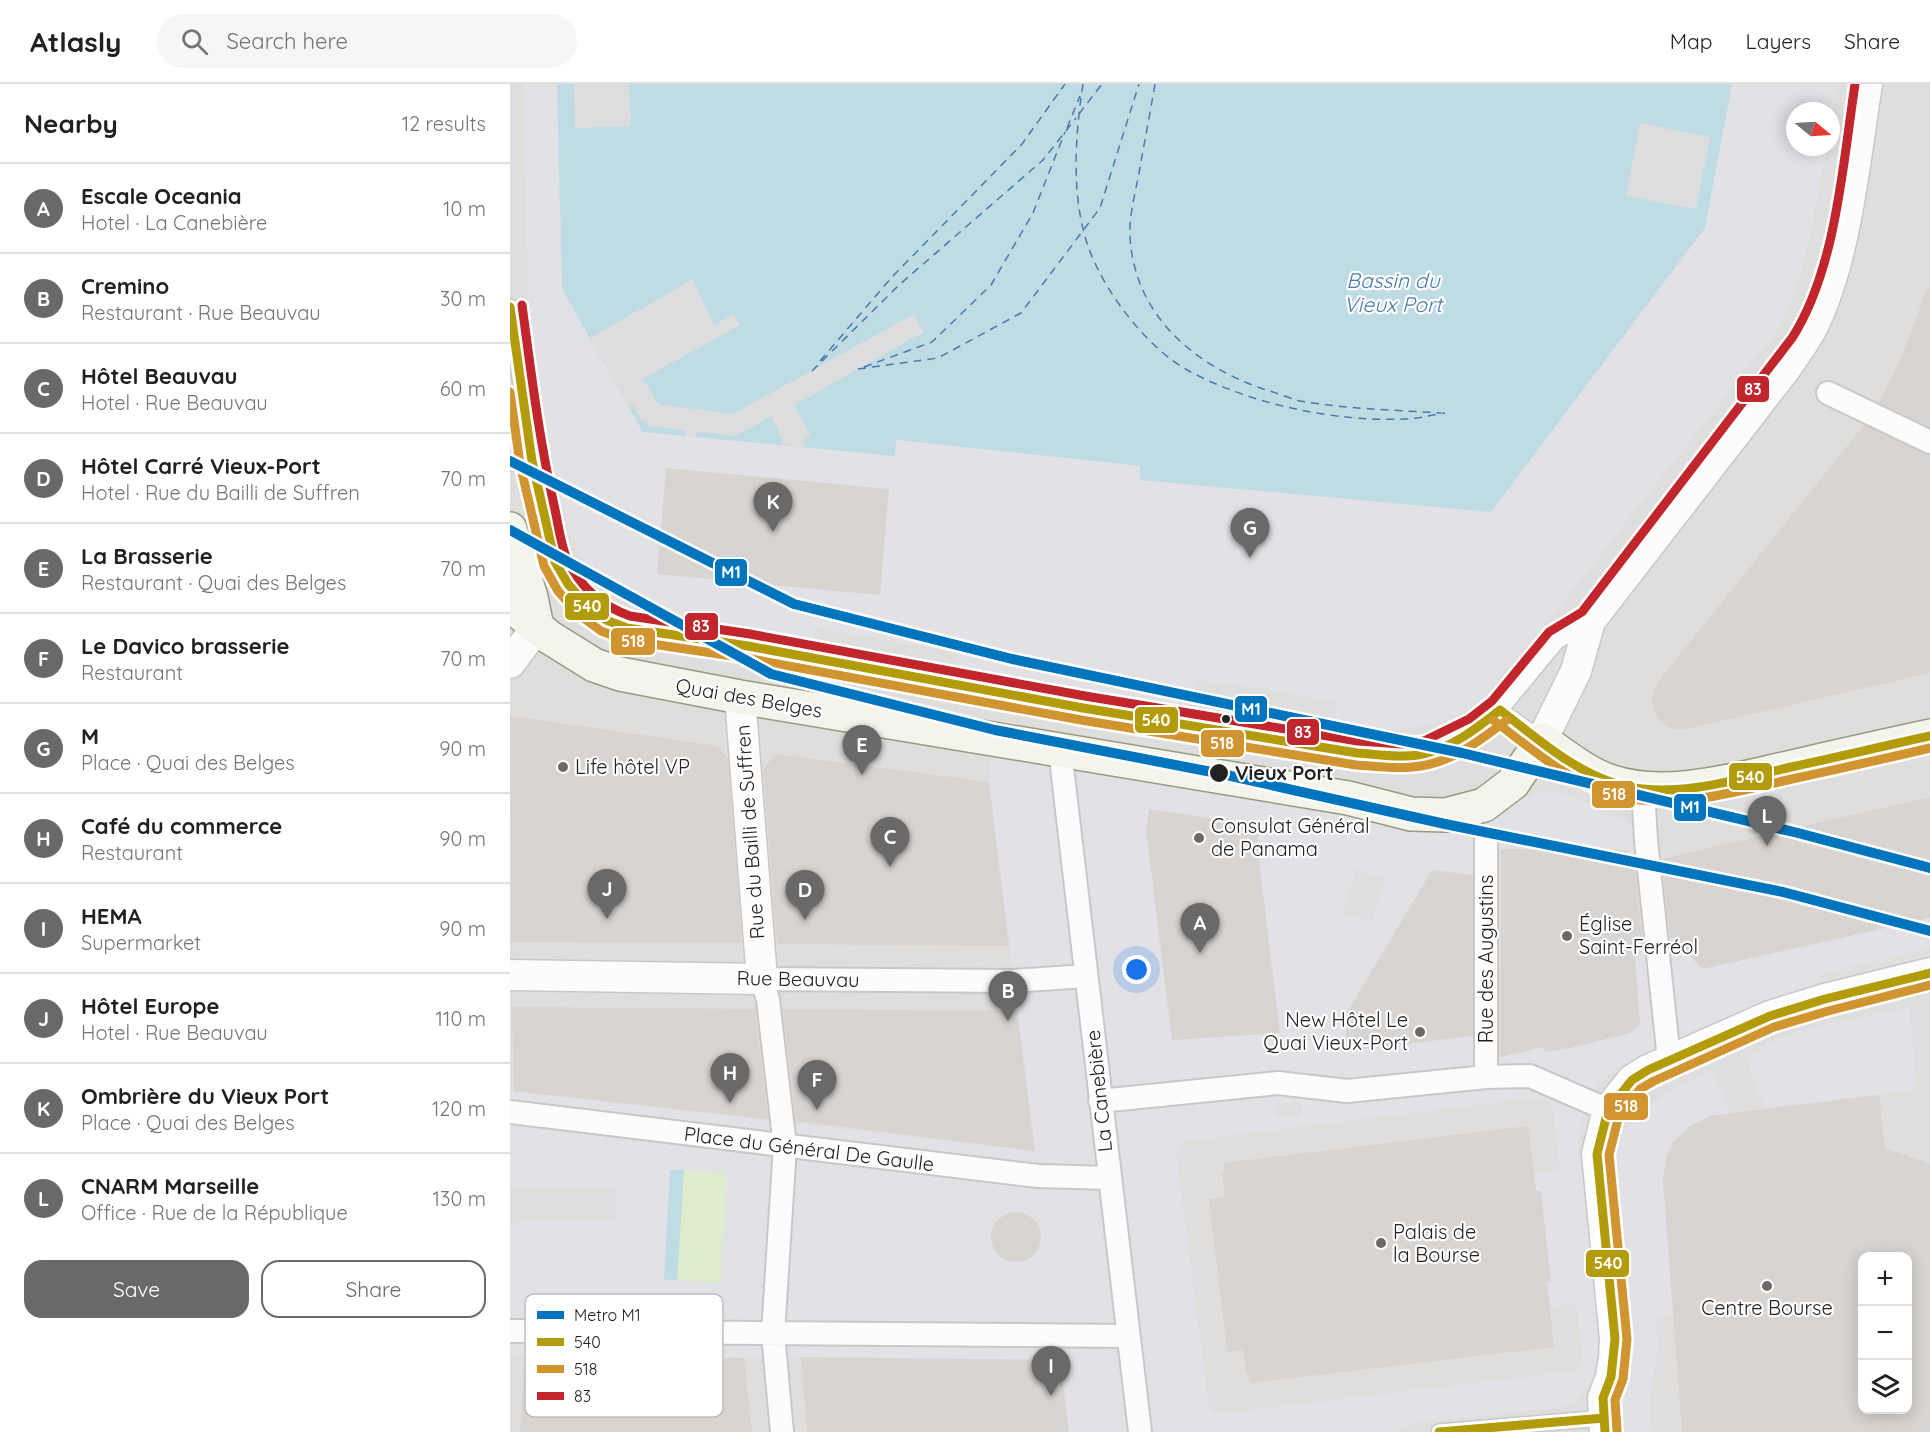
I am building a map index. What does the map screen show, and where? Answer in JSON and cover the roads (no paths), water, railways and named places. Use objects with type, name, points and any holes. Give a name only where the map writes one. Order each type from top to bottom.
[{"type":"main road","points":[[510,529],[531,597],[537,627]]},
{"type":"main road","name":"Quai des Belges","points":[[510,600],[515,609],[549,637],[594,665],[620,674],[740,697],[1364,801],[1389,796],[1444,794],[1472,787],[1499,773],[1542,740]]},
{"type":"main road","points":[[1542,740],[1590,772],[1612,783],[1667,789],[1717,783],[1930,736]]},
{"type":"street","points":[[1542,740],[1576,670],[1590,621],[1786,368],[1811,330],[1828,288],[1839,247],[1867,84]]},
{"type":"street","points":[[1828,393],[1930,442]]},
{"type":"street","points":[[510,663],[537,627]]},
{"type":"street","name":"Rue du Bailli de Suffren","points":[[740,697],[762,979],[768,1000],[785,1146]]},
{"type":"street","name":"La Canebière","points":[[1060,750],[1140,1432]]},
{"type":"street","points":[[1643,788],[1646,841],[1670,1059]]},
{"type":"street","name":"Rue des Augustins","points":[[1486,841],[1486,1077]]},
{"type":"street","points":[[1604,1425],[1603,1398],[1611,1377],[1615,1339],[1598,1154],[1612,1104],[1632,1080],[1670,1059],[1770,1016],[1825,999],[1930,973]]},
{"type":"street","name":"Rue Beauvau","points":[[510,975],[1007,981],[1086,976]]},
{"type":"street","points":[[1100,1101],[1278,1083],[1347,1091],[1486,1077],[1530,1076],[1612,1104]]},
{"type":"street","name":"Place du Général De Gaulle","points":[[510,1112],[1038,1176],[1109,1178]]},
{"type":"street","name":"Place du Général De Gaulle","points":[[782,1432],[773,1334],[785,1146]]},
{"type":"street","points":[[510,1331],[525,1331]]},
{"type":"street","points":[[723,1333],[1128,1336]]},
{"type":"lane","points":[[510,307],[532,461],[555,562],[568,584],[587,606],[606,620],[627,628],[748,646],[1083,708],[1357,753],[1402,756],[1427,753],[1476,729],[1500,710],[1557,641],[1590,621]]},
{"type":"lane","points":[[510,463],[532,461]]},
{"type":"lane","points":[[1500,710],[1542,740]]},
{"type":"lane","points":[[1439,1432],[1604,1425]]},
{"type":"water","name":"Bassin du Vieux Port","points":[[557,84],[1732,84],[1705,228],[1491,512],[1140,480],[1140,466],[896,440],[895,456],[643,432],[562,289]]},
{"type":"water","points":[[670,1170],[684,1170],[677,1280],[664,1280]]},
{"type":"metro line","name":"M1","points":[[510,461],[794,604],[1012,659],[1462,753],[1798,833],[1930,868]]},
{"type":"metro line","name":"M1","points":[[510,530],[771,674],[995,730],[1222,774],[1445,824],[1783,892],[1930,931]]},
{"type":"place","name":"Ombrière du Vieux Port","points":[[773,532]]},
{"type":"place","name":"M","points":[[1250,558]]},
{"type":"place","name":"Life hôtel VP","points":[[563,767]]},
{"type":"place","name":"Vieux Port","points":[[1219,773]]},
{"type":"place","name":"La Brasserie","points":[[862,775]]},
{"type":"place","name":"Consulat Général de Panama","points":[[1199,838]]},
{"type":"place","name":"CNARM Marseille","points":[[1767,846]]},
{"type":"place","name":"Hôtel Beauvau","points":[[890,867]]},
{"type":"place","name":"Hôtel Europe","points":[[607,919]]},
{"type":"place","name":"Hôtel Carré Vieux-Port","points":[[805,920]]},
{"type":"place","name":"Église Saint-Ferréol","points":[[1567,936]]},
{"type":"place","name":"Escale Oceania","points":[[1200,953]]},
{"type":"place","name":"Cremino","points":[[1008,1021]]},
{"type":"place","name":"New Hôtel Le Quai Vieux-Port","points":[[1420,1032]]},
{"type":"place","name":"Café du commerce","points":[[730,1103]]},
{"type":"place","name":"Le Davico brasserie","points":[[817,1110]]},
{"type":"place","name":"Palais de la Bourse","points":[[1381,1243]]},
{"type":"place","name":"Centre Bourse","points":[[1767,1286]]},
{"type":"place","name":"HEMA","points":[[1051,1396]]}]
